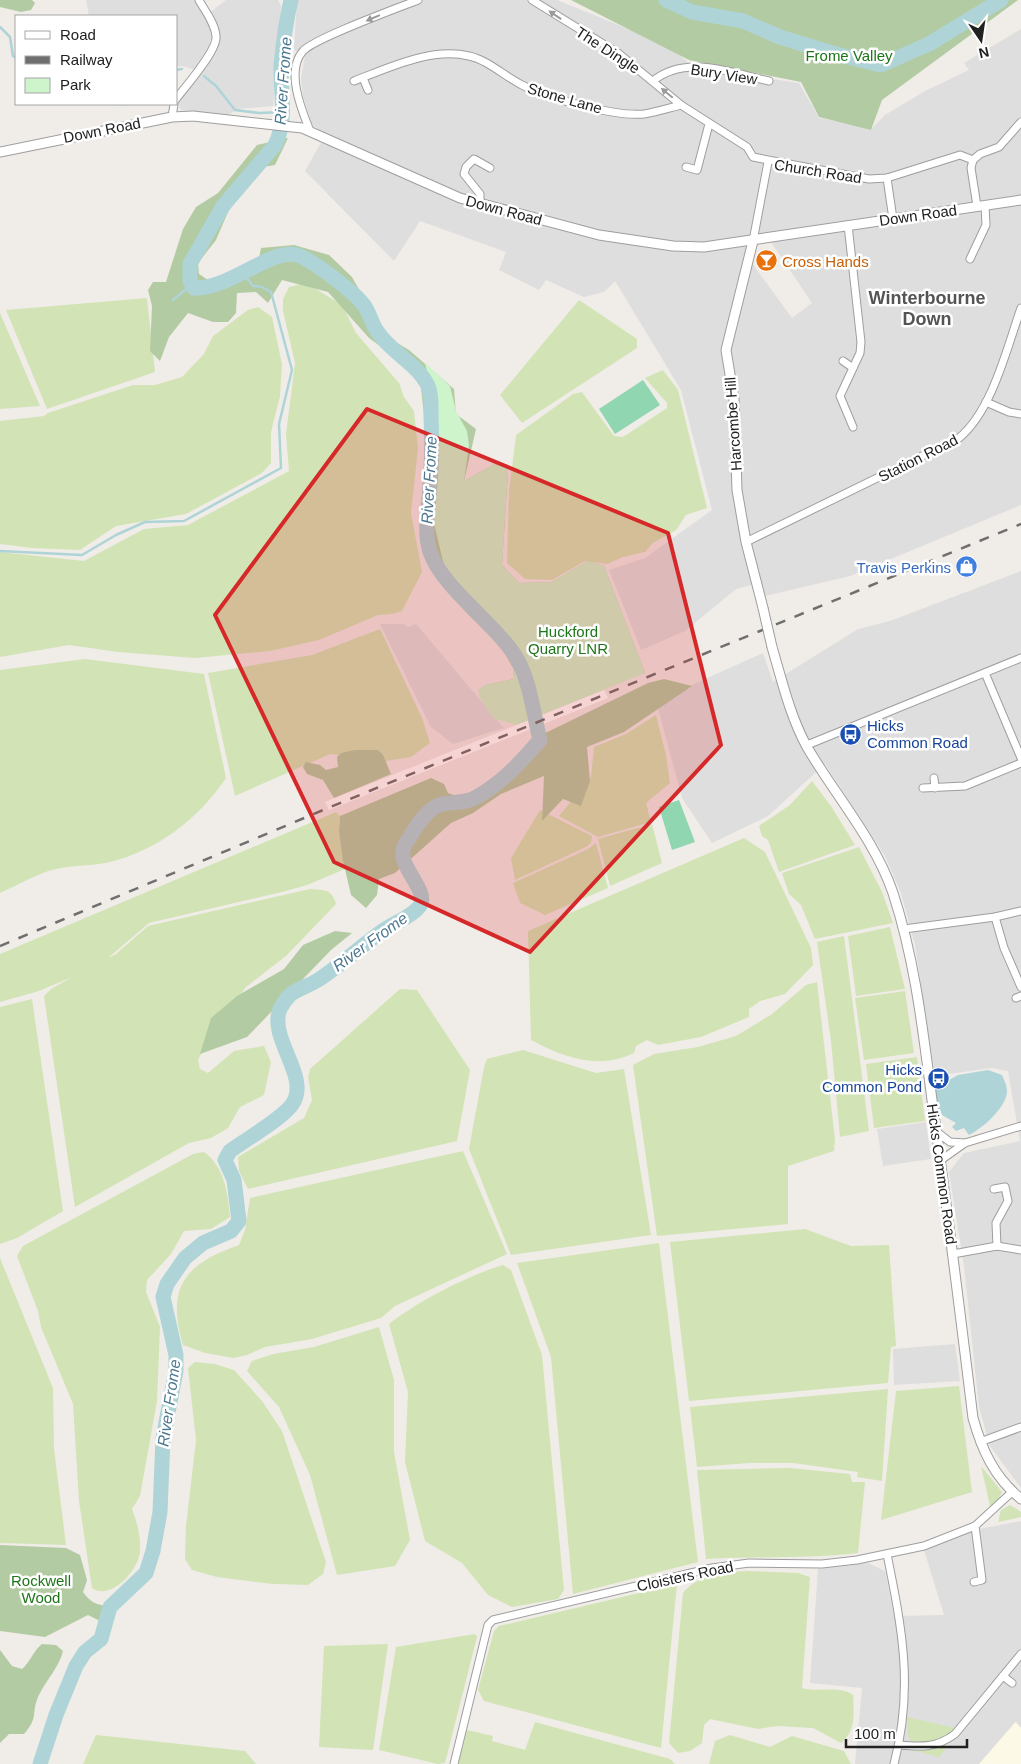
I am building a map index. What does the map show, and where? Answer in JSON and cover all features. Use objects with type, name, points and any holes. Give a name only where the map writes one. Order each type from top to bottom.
[{"type":"street","points":[[178,96],[215,46],[217,38],[215,28],[199,0]]},
{"type":"street","points":[[306,130],[296,84],[296,69],[303,51],[318,42],[418,0]]},
{"type":"street","name":"The Dingle","points":[[532,0],[618,53],[681,104]]},
{"type":"street","name":"Stone Lane","points":[[354,81],[417,59],[467,55],[480,60],[534,92],[592,107],[624,114],[644,114],[681,104]]},
{"type":"street","name":"Bury View","points":[[653,81],[673,69],[694,66],[769,81]]},
{"type":"street","points":[[363,78],[368,90]]},
{"type":"street","points":[[681,104],[747,147],[753,157],[768,162]]},
{"type":"street","points":[[172,117],[174,105]]},
{"type":"street","name":"Down Road","points":[[0,152],[172,117],[193,116],[306,130],[460,198],[599,235],[673,246],[704,247],[752,241],[1021,200]]},
{"type":"street","points":[[970,259],[986,225],[972,168],[973,160],[980,154],[999,147],[1021,122]]},
{"type":"street","points":[[686,167],[697,170],[709,124]]},
{"type":"street","name":"Church Road","points":[[752,241],[768,162],[869,179],[887,178],[960,155],[973,160]]},
{"type":"street","points":[[480,204],[480,194],[464,174],[466,167],[474,159],[490,168]]},
{"type":"street","points":[[887,178],[893,219]]},
{"type":"street","points":[[848,226],[861,342],[860,353],[840,396],[853,428]]},
{"type":"street","name":"Harcombe Hill","points":[[752,241],[726,350],[734,399],[737,490],[746,542],[763,608]]},
{"type":"street","name":"Station Road","points":[[746,542],[959,438],[971,428],[986,402],[1021,308]]},
{"type":"street","points":[[843,361],[853,368]]},
{"type":"street","points":[[986,402],[1009,412],[1021,414]]},
{"type":"street","name":"Hicks Common Road","points":[[763,608],[772,648],[786,694],[807,746],[879,861],[892,891],[904,929],[916,985],[941,1160],[973,1418],[980,1442],[995,1472],[1012,1492],[1021,1499]]},
{"type":"street","points":[[807,746],[1021,658]]},
{"type":"street","points":[[985,673],[1021,758]]},
{"type":"street","points":[[924,788],[965,786],[1021,764]]},
{"type":"street","points":[[934,778],[935,788]]},
{"type":"street","points":[[904,929],[995,917],[1021,911]]},
{"type":"street","points":[[995,917],[1004,948],[1021,987]]},
{"type":"street","points":[[941,1160],[965,1143],[1021,1126]]},
{"type":"street","points":[[937,1132],[950,1142],[965,1143]]},
{"type":"street","points":[[994,1188],[1005,1187],[1008,1200],[996,1223],[997,1246]]},
{"type":"street","points":[[954,1254],[997,1246],[1021,1250]]},
{"type":"street","points":[[980,1442],[1021,1427]]},
{"type":"street","name":"Cloisters Road","points":[[454,1764],[488,1625],[493,1620],[712,1568],[749,1563],[822,1564],[924,1546],[976,1526],[1012,1492]]},
{"type":"street","points":[[974,1582],[982,1580],[976,1526]]},
{"type":"street","points":[[886,1554],[905,1654],[904,1702],[899,1745],[894,1764]]},
{"type":"street","points":[[899,1745],[928,1747],[943,1743],[955,1734],[1021,1654]]},
{"type":"street","points":[[1003,1676],[1012,1683]]},
{"type":"highlighted area","points":[[367,409],[668,533],[721,745],[530,952],[334,862],[215,615]]},
{"type":"shaded area","points":[[86,0],[195,0],[204,17],[226,0],[278,0],[281,6],[273,106],[238,109],[227,116],[181,110],[178,102],[200,71],[178,67],[178,15],[89,15]]},
{"type":"shaded area","points":[[297,0],[557,0],[670,46],[696,70],[769,83],[772,79],[799,83],[819,118],[872,128],[885,115],[925,91],[969,70],[964,63],[1021,29],[1021,505],[850,576],[765,596],[761,582],[736,589],[685,631],[641,650],[609,570],[645,558],[712,510],[681,390],[615,281],[604,292],[584,297],[546,280],[539,290],[499,270],[506,252],[420,221],[394,261],[305,171],[326,134],[312,125],[303,96],[301,79],[305,55],[294,50]],"holes":[[[771,242],[812,303],[792,318],[751,262],[756,244]]]},
{"type":"shaded area","points":[[1021,571],[1021,1488],[990,1446],[979,1407],[964,1266],[949,1172],[964,1153],[1020,1141],[1008,1071],[991,1068],[935,1076],[915,945],[901,893],[885,856],[825,764],[768,816],[712,843],[682,798],[656,701],[763,653],[773,682],[858,629],[890,621]]},
{"type":"shaded area","points":[[380,624],[404,624],[408,627],[416,624],[504,728],[453,744],[431,727]]},
{"type":"shaded area","points":[[926,1122],[931,1159],[883,1166],[877,1129]]},
{"type":"shaded area","points":[[955,1344],[960,1381],[894,1385],[893,1349]]},
{"type":"shaded area","points":[[1021,1521],[1021,1728],[1015,1722],[979,1764],[855,1764],[862,1688],[810,1683],[818,1569],[868,1563],[885,1571],[894,1616],[944,1615],[924,1550],[979,1529]]},
{"type":"shaded area","points":[[1016,1722],[1021,1728],[1021,1764],[979,1764]]},
{"type":"green space","points":[[0,0],[32,0],[35,3],[31,10],[21,12],[0,7]]},
{"type":"green space","name":"Frome Valley","points":[[571,0],[1018,0],[882,100],[871,130],[819,117],[801,82],[689,60]]},
{"type":"green space","points":[[288,138],[275,165],[257,168],[228,212],[216,240],[198,263],[199,274],[208,280],[233,272],[240,281],[256,273],[261,248],[294,245],[329,255],[352,277],[384,335],[409,350],[454,389],[456,414],[476,429],[464,481],[495,464],[504,465],[508,471],[502,565],[519,583],[552,582],[588,561],[604,566],[645,673],[478,690],[486,685],[514,679],[513,668],[495,636],[486,632],[467,613],[447,590],[425,556],[421,535],[426,435],[421,387],[405,364],[369,338],[328,292],[282,280],[268,303],[256,292],[237,293],[236,313],[228,322],[213,322],[188,313],[169,337],[160,361],[150,351],[152,306],[148,290],[153,282],[166,282],[183,229],[196,207],[218,193],[257,145]]},
{"type":"green space","points":[[306,283],[342,305],[356,333],[399,383],[404,397],[414,411],[418,448],[411,513],[422,572],[402,611],[378,615],[319,640],[270,651],[195,658],[118,652],[69,645],[0,657],[0,552],[84,561],[144,529],[188,525],[289,471],[286,434],[295,363],[283,311],[283,299],[289,287]]},
{"type":"green space","points":[[147,298],[155,372],[47,409],[6,310]]},
{"type":"green space","points":[[579,300],[637,339],[637,348],[522,423],[500,395]]},
{"type":"green space","points":[[258,307],[272,317],[282,364],[280,396],[271,432],[271,463],[262,473],[186,514],[116,526],[80,550],[32,548],[0,544],[0,421],[44,416],[48,413],[133,385],[155,385],[182,377],[204,354],[213,336],[248,310]]},
{"type":"green space","points":[[0,313],[40,406],[0,409]]},
{"type":"green space","name":"Huckford Quarry LNR","points":[[425,363],[450,386],[456,411],[467,431],[469,445],[464,481],[495,464],[504,465],[508,471],[502,565],[519,583],[552,582],[588,561],[604,566],[645,673],[517,725],[493,718],[480,698],[478,690],[486,685],[514,679],[513,668],[504,636],[466,592],[446,574],[433,519],[437,469],[435,411]]},
{"type":"green space","points":[[663,370],[678,390],[707,508],[686,515],[676,530],[653,543],[645,552],[623,557],[607,564],[585,561],[552,580],[525,579],[507,563],[509,491],[516,435],[573,394],[582,392],[614,436],[623,437],[667,408],[667,403],[645,378]]},
{"type":"green space","points":[[643,380],[660,405],[615,434],[599,409]]},
{"type":"green space","points":[[380,629],[422,718],[430,743],[411,757],[386,761],[330,754],[235,796],[208,673],[312,655]]},
{"type":"green space","points":[[85,659],[204,674],[226,778],[203,807],[190,819],[176,831],[144,850],[110,862],[49,871],[0,893],[0,670]]},
{"type":"green space","points":[[664,679],[692,686],[624,732],[587,747],[590,781],[581,806],[563,799],[542,821],[544,776],[501,794],[473,813],[451,823],[395,873],[379,879],[377,895],[366,908],[351,895],[343,861],[339,832],[340,816],[431,778],[444,784],[448,793],[459,796],[467,794],[499,772],[520,754],[533,739],[648,683]]},
{"type":"green space","points":[[656,715],[666,755],[670,783],[646,803],[651,822],[598,837],[559,816],[591,777],[594,747],[626,734]]},
{"type":"green space","points":[[355,750],[378,750],[383,755],[391,774],[334,798],[323,780],[307,774],[303,767],[306,762],[320,765],[326,770],[338,767],[337,757],[341,753]]},
{"type":"green space","points":[[812,781],[831,806],[855,845],[779,872],[768,840],[762,836],[759,826],[790,805]]},
{"type":"green space","points":[[679,800],[695,842],[672,850],[659,807]]},
{"type":"green space","points":[[540,810],[592,836],[591,843],[515,880],[511,858]]},
{"type":"green space","points":[[336,812],[340,816],[339,832],[345,869],[307,885],[286,891],[149,923],[108,958],[116,954],[148,926],[310,889],[327,891],[332,895],[336,904],[286,956],[246,987],[213,1031],[198,1060],[200,1069],[208,1073],[234,1051],[264,1046],[271,1062],[264,1095],[240,1107],[228,1128],[211,1138],[189,1143],[75,1207],[44,996],[51,989],[72,977],[39,991],[0,1002],[0,954]]},
{"type":"green space","points":[[652,824],[662,863],[610,886],[598,839]]},
{"type":"green space","points":[[744,838],[765,852],[811,948],[813,965],[785,994],[760,1001],[749,1009],[749,1017],[701,1037],[658,1045],[647,1040],[636,1046],[634,1053],[608,1061],[582,1060],[569,1057],[531,1040],[528,931]]},
{"type":"green space","points":[[596,843],[608,888],[545,915],[520,903],[513,883],[588,849]]},
{"type":"green space","points":[[859,847],[882,892],[893,923],[815,939],[801,905],[789,894],[782,873]]},
{"type":"green space","points":[[890,927],[905,989],[856,996],[848,936]]},
{"type":"green space","points":[[335,931],[352,933],[331,950],[247,1037],[200,1054],[211,1018],[237,996],[284,969],[303,945]]},
{"type":"green space","points":[[844,936],[869,1131],[840,1137],[831,1041],[817,942]]},
{"type":"green space","points":[[817,982],[835,1140],[834,1151],[788,1166],[788,1224],[657,1236],[633,1065],[654,1054],[698,1047],[736,1036],[772,1014],[806,985]]},
{"type":"green space","points":[[400,989],[417,990],[470,1070],[457,1141],[248,1189],[239,1171],[238,1157],[304,1118],[312,1100],[308,1077],[310,1069]]},
{"type":"green space","points":[[905,991],[914,1053],[864,1060],[855,998]]},
{"type":"green space","points":[[32,999],[63,1211],[17,1238],[0,1244],[0,1007]]},
{"type":"green space","points":[[523,1050],[596,1073],[624,1069],[651,1235],[511,1255],[469,1149],[487,1059]]},
{"type":"green space","points":[[917,1057],[925,1121],[874,1128],[866,1064]]},
{"type":"green space","points":[[463,1151],[507,1254],[395,1306],[381,1318],[312,1339],[265,1347],[247,1355],[234,1358],[205,1353],[183,1345],[178,1325],[177,1308],[179,1293],[184,1281],[193,1270],[205,1261],[220,1252],[239,1245],[245,1230],[250,1198]]},
{"type":"green space","points":[[204,1152],[216,1165],[224,1181],[230,1217],[211,1229],[184,1231],[171,1254],[147,1280],[146,1292],[160,1327],[157,1401],[140,1496],[132,1509],[140,1540],[139,1558],[124,1581],[116,1587],[100,1591],[92,1588],[79,1501],[73,1404],[41,1327],[38,1311],[17,1256],[23,1246],[193,1154]]},
{"type":"green space","points":[[805,1229],[851,1246],[889,1245],[896,1346],[891,1347],[888,1383],[689,1401],[670,1242]]},
{"type":"green space","points":[[659,1243],[698,1562],[573,1594],[551,1357],[517,1263]]},
{"type":"green space","points":[[0,1258],[53,1388],[54,1449],[66,1545],[0,1543]]},
{"type":"green space","points":[[503,1265],[511,1270],[542,1355],[564,1590],[558,1599],[512,1607],[488,1595],[462,1563],[425,1541],[405,1462],[408,1392],[389,1324],[443,1290]]},
{"type":"green space","points":[[379,1327],[394,1380],[394,1452],[410,1540],[395,1566],[337,1575],[310,1475],[279,1407],[247,1371],[252,1361],[273,1354],[314,1347]]},
{"type":"green space","points":[[195,1362],[215,1364],[234,1370],[262,1401],[282,1431],[326,1562],[323,1574],[308,1585],[273,1584],[217,1577],[192,1570],[185,1559],[186,1526],[196,1440],[188,1368]]},
{"type":"green space","points":[[959,1386],[972,1492],[881,1520],[896,1391]]},
{"type":"green space","points":[[888,1389],[882,1481],[857,1477],[858,1472],[793,1463],[749,1463],[697,1467],[690,1407]]},
{"type":"green space","points":[[981,1466],[1002,1492],[997,1502],[990,1506]]},
{"type":"green space","points":[[790,1468],[850,1474],[852,1482],[865,1482],[858,1553],[706,1559],[697,1470]]},
{"type":"green space","points":[[1010,1505],[1021,1512],[1021,1517],[998,1522],[1001,1510]]},
{"type":"green space","name":"Rockwell Wood","points":[[0,1545],[66,1548],[80,1555],[87,1580],[83,1592],[94,1602],[108,1606],[104,1618],[100,1621],[88,1615],[45,1637],[0,1631]]},
{"type":"green space","points":[[747,1571],[798,1573],[810,1577],[802,1688],[841,1690],[853,1695],[854,1715],[852,1728],[841,1743],[813,1728],[777,1726],[758,1729],[710,1719],[704,1725],[702,1743],[690,1751],[678,1753],[669,1743],[683,1593],[696,1581],[712,1575]]},
{"type":"green space","points":[[677,1584],[661,1748],[484,1701],[478,1690],[494,1631],[499,1626]]},
{"type":"green space","points":[[475,1634],[477,1637],[445,1763],[438,1764],[379,1750],[396,1647]]},
{"type":"green space","name":"Rockwell Wood","points":[[42,1644],[56,1645],[63,1651],[61,1657],[38,1697],[29,1728],[24,1734],[9,1734],[0,1743],[0,1650],[12,1666],[22,1669]]},
{"type":"green space","points":[[388,1644],[373,1750],[319,1747],[324,1646]]},
{"type":"green space","points":[[907,1717],[955,1728],[945,1736],[929,1742],[911,1741],[908,1736]]},
{"type":"green space","points":[[535,1722],[670,1759],[675,1764],[458,1764],[467,1730],[493,1736],[492,1741],[525,1750]]},
{"type":"green space","points":[[96,1735],[245,1751],[256,1764],[83,1764]]},
{"type":"green space","points":[[730,1735],[770,1747],[792,1736],[844,1751],[851,1764],[709,1764],[715,1741]]},
{"type":"green space","points":[[944,1745],[947,1747],[939,1757],[912,1750],[928,1750]]},
{"type":"water","points":[[988,1070],[1002,1075],[1007,1091],[1003,1104],[987,1123],[969,1135],[964,1128],[956,1131],[952,1127],[956,1123],[942,1115],[939,1117],[935,1088],[958,1075]]},
{"type":"pier","points":[[604,690],[608,698],[329,810],[325,802]]},
{"type":"waterway","name":"River Frome","points":[[40,1764],[56,1715],[76,1666],[85,1652],[101,1639],[110,1607],[146,1573],[153,1551],[160,1512],[163,1438],[176,1371],[176,1355],[163,1297],[167,1284],[185,1258],[203,1243],[231,1231],[239,1221],[234,1180],[225,1160],[230,1151],[282,1115],[293,1103],[297,1092],[296,1081],[279,1032],[278,1020],[280,1009],[291,994],[318,980],[388,927],[411,914],[419,907],[422,901],[421,893],[404,860],[403,852],[405,845],[419,822],[439,805],[470,800],[493,786],[510,772],[540,740],[524,674],[514,654],[445,578],[430,552],[427,527],[431,476],[431,401],[428,386],[418,371],[383,338],[375,328],[365,307],[358,299],[322,269],[297,255],[286,254],[274,257],[235,277],[207,287],[194,288],[190,281],[190,264],[223,206],[275,145],[279,135],[282,116],[281,65],[291,0]]},
{"type":"waterway","name":"River Frome","points":[[666,0],[692,12],[743,21],[780,37],[832,53],[881,65],[929,44],[1001,0]]},
{"type":"waterway","points":[[0,27],[10,37],[13,56],[15,57]]},
{"type":"waterway","points":[[178,70],[182,69]]},
{"type":"waterway","points":[[204,76],[216,86],[235,110],[259,113],[283,112]]},
{"type":"waterway","points":[[0,551],[82,555],[116,535],[145,522],[184,521],[281,468],[279,424],[292,370],[271,292],[262,287],[253,286],[244,274]]},
{"type":"waterway","points":[[173,300],[192,284]]},
{"type":"railway","points":[[0,946],[328,808],[1021,524]]},
{"type":"place","name":"Cross Hands","points":[[766,261]]},
{"type":"place","name":"Travis Perkins","points":[[967,567]]},
{"type":"place","name":"Hicks Common Road","points":[[851,734]]},
{"type":"place","name":"Hicks Common Pond","points":[[938,1078]]},
{"type":"district","name":"Winterbourne Down","points":[[927,308]]}]
